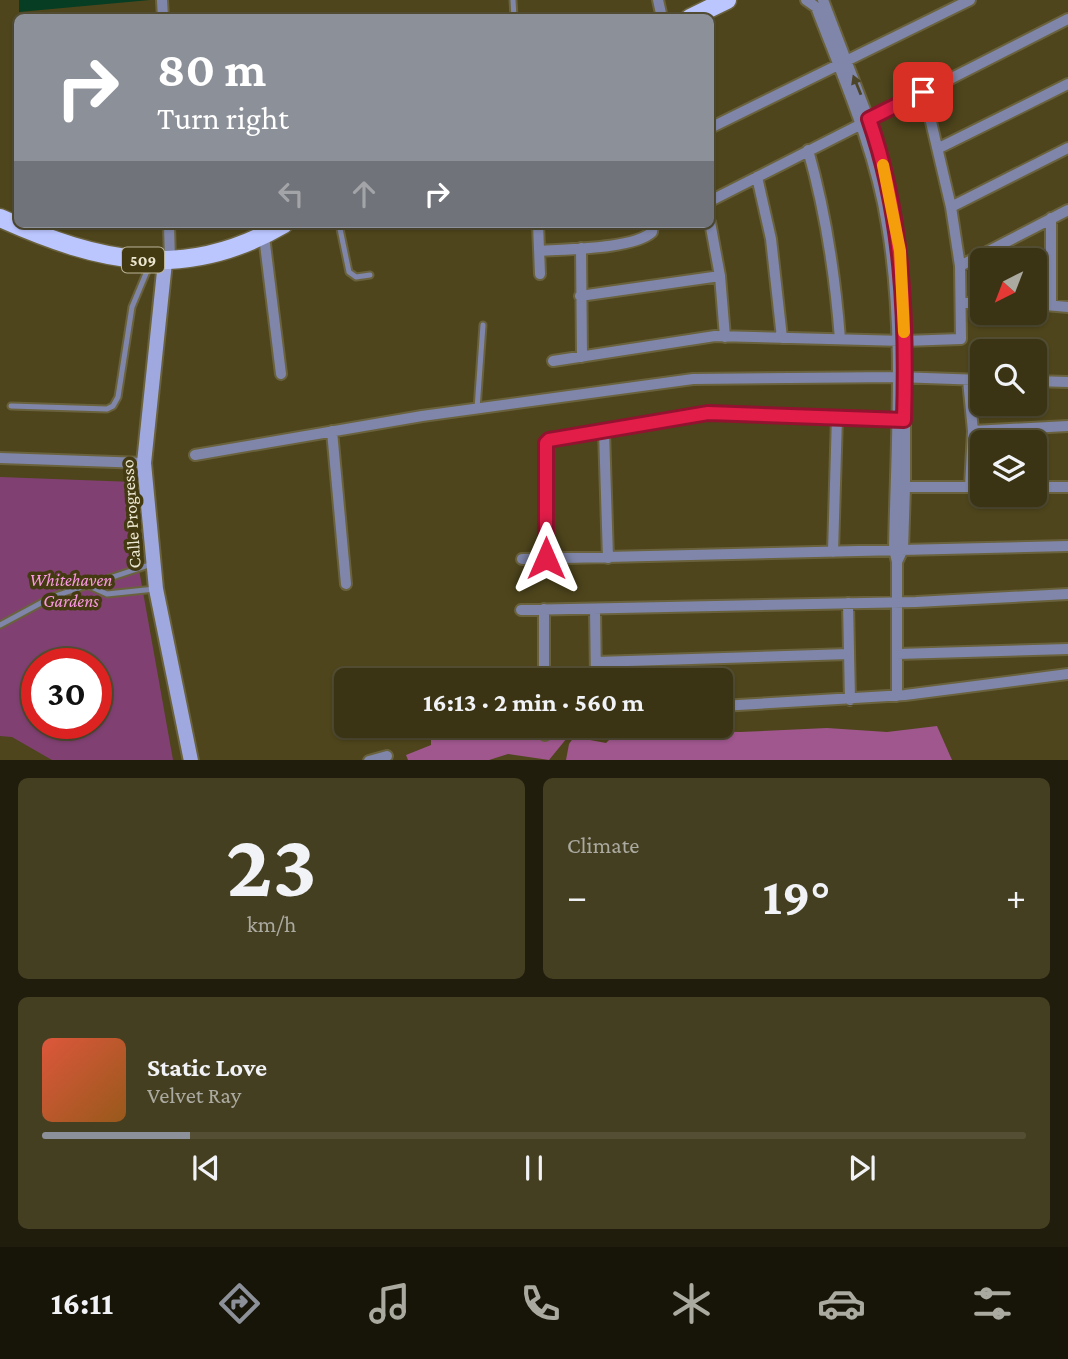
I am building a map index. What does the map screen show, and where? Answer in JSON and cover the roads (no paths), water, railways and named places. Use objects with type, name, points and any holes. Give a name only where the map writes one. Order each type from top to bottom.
[{"type":"main road","points":[[698,14],[727,0]]},
{"type":"main road","name":"509","points":[[35,228],[117,256],[162,262],[219,253],[264,236],[277,228]]},
{"type":"main road","name":"Calle Progresso","points":[[162,262],[144,463],[152,564],[191,760]]},
{"type":"street","points":[[806,0],[821,3],[864,121],[887,224],[900,341],[898,549]]},
{"type":"street","points":[[714,126],[970,0]]},
{"type":"street","points":[[714,199],[1068,19]]},
{"type":"street","points":[[939,148],[1068,84]]},
{"type":"street","points":[[553,361],[725,337],[900,341],[961,339],[960,266],[951,207],[939,148],[923,92]]},
{"type":"street","points":[[951,207],[1068,148]]},
{"type":"street","points":[[808,150],[825,211],[834,265],[840,339]]},
{"type":"street","points":[[757,177],[771,239],[782,338]]},
{"type":"street","points":[[960,266],[1068,210]]},
{"type":"street","points":[[1051,218],[1051,304]]},
{"type":"street","name":"Calle Progresso","points":[[162,262],[168,228]]},
{"type":"street","points":[[538,228],[540,274]]},
{"type":"street","points":[[540,251],[581,248],[647,236],[652,228]]},
{"type":"street","points":[[711,228],[720,276],[725,337]]},
{"type":"street","points":[[264,236],[281,374]]},
{"type":"street","points":[[581,248],[582,356]]},
{"type":"street","points":[[580,296],[720,276]]},
{"type":"street","points":[[961,303],[970,303]]},
{"type":"street","points":[[1047,304],[1068,307]]},
{"type":"street","points":[[195,455],[332,431],[692,379],[968,380],[973,430]]},
{"type":"street","points":[[1047,382],[1068,383]]},
{"type":"street","points":[[546,558],[547,441],[708,413],[900,420]]},
{"type":"street","points":[[834,552],[836,417]]},
{"type":"street","points":[[897,695],[897,562],[905,487],[900,420]]},
{"type":"street","points":[[992,430],[1068,426]]},
{"type":"street","points":[[332,431],[345,584]]},
{"type":"street","points":[[604,431],[608,558]]},
{"type":"street","points":[[0,458],[144,463]]},
{"type":"street","points":[[905,487],[970,487]]},
{"type":"street","points":[[1047,487],[1068,487]]},
{"type":"street","points":[[522,559],[1068,546]]},
{"type":"street","points":[[521,610],[848,603],[1068,594]]},
{"type":"street","points":[[848,603],[850,700]]},
{"type":"street","points":[[595,609],[596,668]]},
{"type":"street","points":[[544,610],[544,668]]},
{"type":"street","points":[[897,654],[1068,649]]},
{"type":"street","points":[[596,662],[849,654]]},
{"type":"street","points":[[733,705],[850,700],[1068,674]]},
{"type":"street","points":[[373,760],[387,756]]},
{"type":"lane","points":[[340,228],[349,272],[356,277],[370,275]]},
{"type":"lane","points":[[11,406],[107,409],[113,406],[118,397],[132,307],[162,262]]},
{"type":"lane","points":[[477,410],[483,325]]},
{"type":"lane","points":[[0,625],[52,597],[152,564]]},
{"type":"lane","points":[[87,585],[107,594],[156,589]]},
{"type":"park label","name":"Whitehaven Gardens","points":[[71,590]]}]
